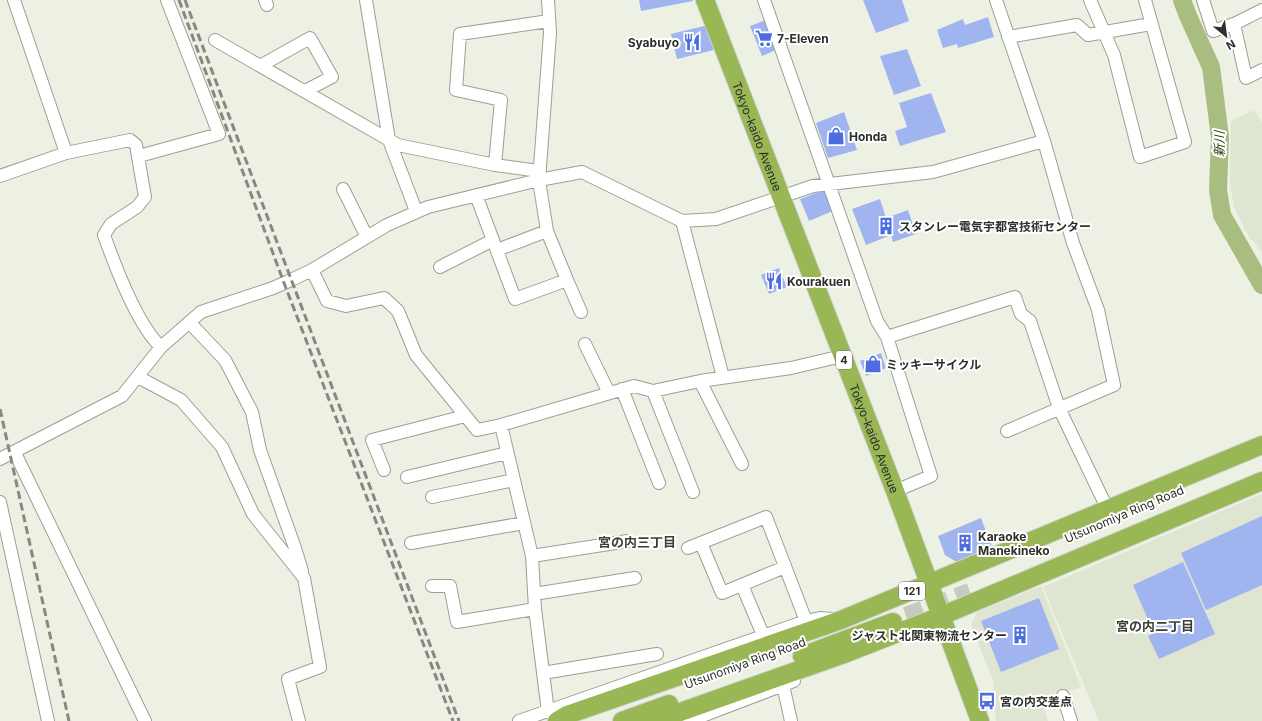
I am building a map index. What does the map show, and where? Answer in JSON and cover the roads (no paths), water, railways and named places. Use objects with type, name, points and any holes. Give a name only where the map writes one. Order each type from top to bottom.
[{"type":"highway","name":"Tokyo-kaido Avenue","points":[[707,1],[895,491],[980,721]]},
{"type":"highway","name":"121","points":[[552,716],[567,715],[841,620],[1262,445]]},
{"type":"highway","name":"Utsunomiya Ring Road","points":[[1262,457],[967,587],[1262,470]]},
{"type":"highway","points":[[655,721],[844,654],[941,616],[1262,481]]},
{"type":"highway","name":"Utsunomiya Ring Road","points":[[584,721],[906,611],[622,721]]},
{"type":"street","points":[[14,0],[66,153]]},
{"type":"street","points":[[139,156],[218,134],[167,0]]},
{"type":"street","points":[[366,0],[390,140],[416,211]]},
{"type":"street","points":[[548,0],[549,22],[539,175],[547,231],[581,312]]},
{"type":"street","points":[[764,0],[877,321],[887,337],[931,476],[895,491]]},
{"type":"street","points":[[996,0],[1044,140],[1074,243],[1098,310],[1114,385],[1007,431]]},
{"type":"street","points":[[1090,0],[1114,55],[1140,157],[1186,142],[1144,0]]},
{"type":"street","points":[[1203,0],[1213,31],[1234,24],[1262,10]]},
{"type":"street","points":[[495,165],[501,100],[456,90],[460,34],[549,22]]},
{"type":"street","points":[[1008,36],[1077,24],[1088,35],[1151,24]]},
{"type":"street","points":[[1234,24],[1246,78],[1262,70]]},
{"type":"street","points":[[260,66],[310,38],[332,77],[305,92]]},
{"type":"street","points":[[214,40],[398,145],[539,175]]},
{"type":"street","points":[[0,176],[66,153],[130,140],[136,145],[145,196],[138,207],[111,224],[104,235],[111,255],[142,323],[151,338],[161,347]]},
{"type":"street","points":[[0,459],[15,453],[122,396],[161,347],[200,312],[273,288],[312,270],[367,237],[416,211],[476,195],[539,175],[582,172],[682,221],[716,219],[814,186],[933,172],[1044,140]]},
{"type":"street","points":[[343,189],[367,237]]},
{"type":"street","points":[[476,195],[515,299],[567,280]]},
{"type":"street","points":[[682,221],[724,377]]},
{"type":"street","points":[[440,267],[495,245],[547,231]]},
{"type":"street","points":[[312,270],[326,301],[346,306],[384,298],[398,311],[416,355],[477,430],[501,425],[634,386],[653,391],[700,381],[791,368],[842,356]]},
{"type":"street","points":[[887,337],[1016,297],[1021,314],[1030,321],[1058,408],[1108,510]]},
{"type":"street","points":[[189,322],[226,360],[252,412],[260,450],[296,548],[304,578],[320,667],[288,680],[299,721]]},
{"type":"street","points":[[584,344],[609,393]]},
{"type":"street","points":[[138,377],[181,400],[222,447],[253,514],[304,578]]},
{"type":"street","points":[[700,381],[742,464]]},
{"type":"street","points":[[622,389],[660,483]]},
{"type":"street","points":[[653,391],[693,492]]},
{"type":"street","points":[[384,470],[372,440],[465,416]]},
{"type":"street","points":[[501,425],[532,556],[535,609],[543,673],[552,716]]},
{"type":"street","points":[[407,477],[507,452]]},
{"type":"street","points":[[15,453],[145,721]]},
{"type":"street","points":[[432,497],[514,480]]},
{"type":"street","points":[[0,502],[48,721]]},
{"type":"street","points":[[688,548],[766,517],[806,621]]},
{"type":"street","points":[[411,543],[524,523]]},
{"type":"street","points":[[532,556],[628,541]]},
{"type":"street","points":[[701,543],[722,593],[785,566]]},
{"type":"street","points":[[534,594],[635,578]]},
{"type":"street","points":[[742,585],[763,635]]},
{"type":"street","points":[[432,586],[450,586],[457,622],[535,609]]},
{"type":"street","points":[[519,721],[552,716],[763,635],[806,621],[820,618],[841,620]]},
{"type":"street","points":[[543,673],[657,654]]},
{"type":"street","points":[[689,721],[822,670],[844,654]]},
{"type":"street","points":[[783,685],[791,721]]},
{"type":"street","points":[[1063,696],[1071,721]]},
{"type":"waterway","name":"新川","points":[[1182,0],[1211,67],[1220,137],[1218,190],[1222,215],[1262,285]]},
{"type":"tunnel","points":[[906,616],[970,592]]},
{"type":"railway","points":[[179,0],[284,283],[453,721]]},
{"type":"railway","points":[[185,0],[459,721]]},
{"type":"railway","points":[[0,409],[69,721]]},
{"type":"place","name":"7-Eleven","points":[[764,38]]},
{"type":"place","name":"Syabuyo","points":[[692,42]]},
{"type":"place","name":"Honda","points":[[836,136]]},
{"type":"place","name":"スタンレー電気宇都宮技術センター","points":[[886,226]]},
{"type":"place","name":"Kourakuen","points":[[774,281]]},
{"type":"place","name":"ミッキーサイクル","points":[[873,364]]},
{"type":"place","name":"Karaoke Manekineko","points":[[965,543]]},
{"type":"place","name":"ジャスト北関東物流センター","points":[[1020,635]]},
{"type":"place","name":"宮の内交差点","points":[[987,701]]},
{"type":"district","name":"宮の内三丁目","points":[[637,542]]},
{"type":"district","name":"宮の内二丁目","points":[[1155,626]]}]
